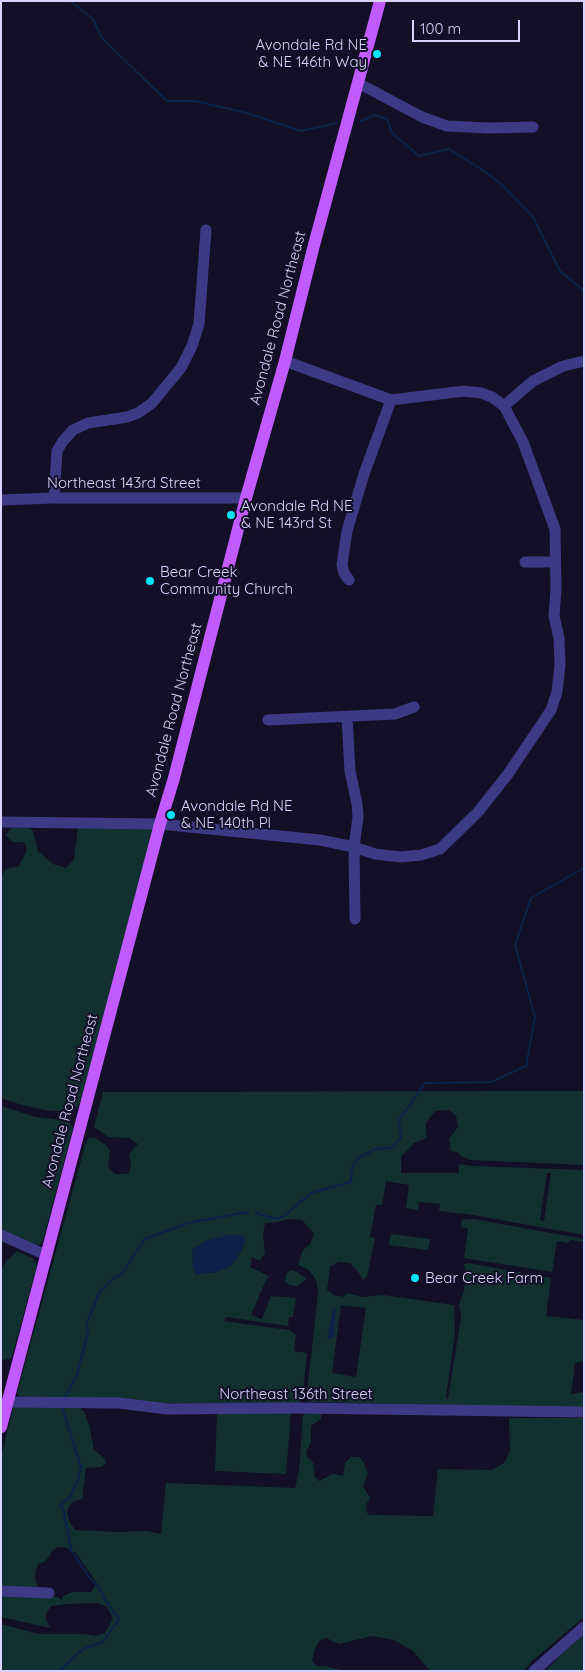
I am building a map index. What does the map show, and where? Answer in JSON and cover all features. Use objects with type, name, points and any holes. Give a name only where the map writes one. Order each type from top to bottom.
[{"type":"main road","name":"Avondale Road Northeast","points":[[1,1427],[160,824],[174,778],[246,498],[285,361],[314,245],[380,1]]},
{"type":"street","points":[[358,83],[422,117],[447,126],[489,128],[533,127]]},
{"type":"street","points":[[54,498],[57,451],[73,430],[88,423],[127,417],[138,413],[152,403],[181,368],[192,346],[199,324],[206,230]]},
{"type":"street","points":[[1,822],[160,824],[320,840],[400,857],[421,855],[440,849],[478,812],[532,740],[551,710],[557,692],[560,665],[559,638],[554,616],[555,529],[523,442],[504,406],[481,393],[464,390],[391,400],[285,361]]},
{"type":"street","points":[[504,406],[533,381],[563,366],[584,361]]},
{"type":"street","points":[[349,580],[342,565],[347,531],[364,474],[391,400]]},
{"type":"street","name":"Northeast 143rd Street","points":[[1,500],[54,498],[246,498]]},
{"type":"street","points":[[525,562],[555,562]]},
{"type":"street","points":[[268,720],[395,714],[414,707]]},
{"type":"street","points":[[348,717],[350,771],[358,817],[354,847],[355,919]]},
{"type":"street","points":[[1,1235],[46,1255]]},
{"type":"street","name":"Northeast 136th Street","points":[[8,1402],[118,1403],[167,1409],[299,1408],[584,1412]]},
{"type":"street","points":[[1,1591],[49,1593]]},
{"type":"street","points":[[534,1671],[584,1627]]},
{"type":"green space","points":[[11,828],[29,828],[33,831],[38,851],[53,864],[66,868],[74,859],[78,828],[150,828],[153,832],[81,1101],[76,1109],[70,1112],[45,1110],[1,1098],[1,879],[5,869],[19,866],[27,850],[24,842],[12,842],[6,835]]},
{"type":"green space","points":[[584,1091],[584,1165],[469,1160],[459,1155],[459,1153],[451,1151],[449,1139],[458,1127],[456,1116],[449,1110],[435,1111],[426,1123],[426,1138],[414,1143],[401,1157],[401,1173],[459,1173],[459,1164],[584,1170],[584,1235],[473,1215],[439,1211],[440,1204],[419,1202],[418,1210],[406,1208],[409,1185],[386,1181],[382,1205],[376,1205],[370,1237],[375,1238],[367,1277],[363,1280],[350,1263],[339,1262],[330,1266],[327,1290],[334,1295],[345,1297],[346,1293],[363,1297],[383,1295],[454,1305],[455,1332],[446,1398],[448,1399],[461,1317],[459,1304],[464,1291],[466,1276],[464,1264],[468,1263],[551,1278],[546,1316],[584,1320],[584,1361],[575,1363],[571,1394],[584,1392],[584,1408],[309,1402],[306,1400],[318,1294],[316,1280],[309,1270],[298,1265],[303,1250],[310,1244],[314,1234],[302,1220],[288,1219],[265,1223],[263,1236],[265,1253],[260,1261],[252,1257],[250,1267],[269,1276],[251,1315],[262,1319],[271,1296],[296,1298],[293,1317],[289,1317],[288,1326],[226,1317],[224,1321],[289,1330],[296,1335],[294,1351],[307,1353],[302,1400],[298,1404],[160,1403],[45,1399],[19,1396],[17,1393],[86,1142],[89,1138],[95,1138],[106,1145],[110,1151],[108,1167],[115,1174],[128,1174],[131,1165],[129,1154],[138,1144],[129,1138],[108,1137],[94,1127],[103,1092]],"holes":[[[547,1173],[551,1173],[544,1221],[540,1220]],[[208,1240],[217,1272],[195,1274],[192,1250]],[[341,1305],[366,1308],[356,1377],[332,1373]]]},
{"type":"green space","points":[[1,1106],[36,1117],[68,1121],[73,1128],[43,1240],[40,1245],[33,1244],[1,1229]]},
{"type":"green space","points":[[474,1219],[584,1239],[584,1242],[571,1240],[567,1243],[557,1241],[552,1272],[464,1258],[468,1229],[461,1227],[462,1220]]},
{"type":"green space","points":[[391,1234],[430,1239],[428,1250],[389,1245]]},
{"type":"green space","points":[[17,1251],[34,1259],[37,1266],[11,1359],[1,1360],[1,1272],[6,1261]]},
{"type":"green space","points":[[291,1270],[307,1279],[297,1286],[290,1285],[285,1282],[286,1274]]},
{"type":"green space","points":[[17,1405],[79,1406],[84,1412],[89,1424],[94,1450],[106,1462],[102,1467],[86,1468],[82,1499],[74,1501],[67,1512],[69,1521],[75,1530],[147,1531],[161,1534],[166,1483],[295,1488],[299,1471],[303,1415],[306,1413],[321,1412],[321,1419],[311,1426],[311,1442],[306,1452],[307,1457],[313,1462],[315,1477],[319,1481],[333,1474],[343,1476],[345,1463],[351,1457],[359,1457],[364,1463],[368,1474],[363,1486],[370,1498],[366,1505],[367,1513],[370,1515],[433,1516],[438,1469],[492,1470],[504,1463],[510,1451],[509,1418],[584,1418],[584,1617],[532,1661],[524,1671],[430,1671],[413,1651],[394,1640],[372,1636],[339,1644],[326,1638],[319,1641],[312,1661],[317,1666],[344,1671],[1,1671],[1,1624],[38,1634],[83,1634],[96,1636],[105,1633],[113,1618],[107,1607],[97,1603],[51,1606],[46,1615],[50,1628],[1,1617],[1,1594],[57,1597],[62,1600],[63,1596],[72,1592],[91,1592],[97,1583],[76,1553],[65,1547],[58,1547],[36,1569],[35,1579],[38,1586],[33,1589],[1,1588],[1,1458],[13,1408]]},
{"type":"green space","points":[[217,1412],[291,1412],[286,1474],[215,1471]]},
{"type":"green space","points":[[584,1634],[584,1671],[546,1671],[562,1654]]},
{"type":"water","points":[[229,1235],[240,1235],[246,1239],[243,1248],[232,1265],[217,1272],[196,1274],[193,1269],[192,1250],[208,1240]]},
{"type":"water","points":[[336,1308],[334,1336],[332,1339],[327,1336],[333,1309]]},
{"type":"waterway","points":[[70,1],[93,19],[100,35],[109,45],[167,101],[195,101],[247,113],[301,131],[337,123]]},
{"type":"waterway","points":[[361,121],[375,115],[387,119],[392,133],[419,156],[449,149],[484,171],[501,184],[533,217],[560,271],[584,291]]},
{"type":"waterway","points":[[255,1213],[277,1219],[284,1216],[311,1193],[351,1182],[352,1167],[358,1158],[376,1149],[394,1147],[401,1137],[399,1120],[425,1083],[491,1082],[526,1066],[535,1017],[515,945],[531,898],[584,868]]},
{"type":"waterway","points":[[65,1397],[77,1375],[88,1332],[87,1322],[99,1293],[111,1280],[122,1274],[145,1239],[188,1223],[248,1212]]},
{"type":"waterway","points":[[59,1671],[83,1649],[103,1642],[119,1619],[105,1600],[100,1589],[89,1577],[71,1550],[63,1508],[60,1505],[70,1497],[77,1483],[81,1467],[62,1407]]},
{"type":"place","name":"Avondale Rd NE & NE 146th Way","points":[[377,54]]},
{"type":"place","name":"Avondale Rd NE & NE 143rd St","points":[[231,515]]},
{"type":"place","name":"Bear Creek Community Church","points":[[150,581]]},
{"type":"place","name":"Avondale Rd NE & NE 140th Pl","points":[[171,815]]},
{"type":"place","name":"Bear Creek Farm","points":[[415,1278]]}]
